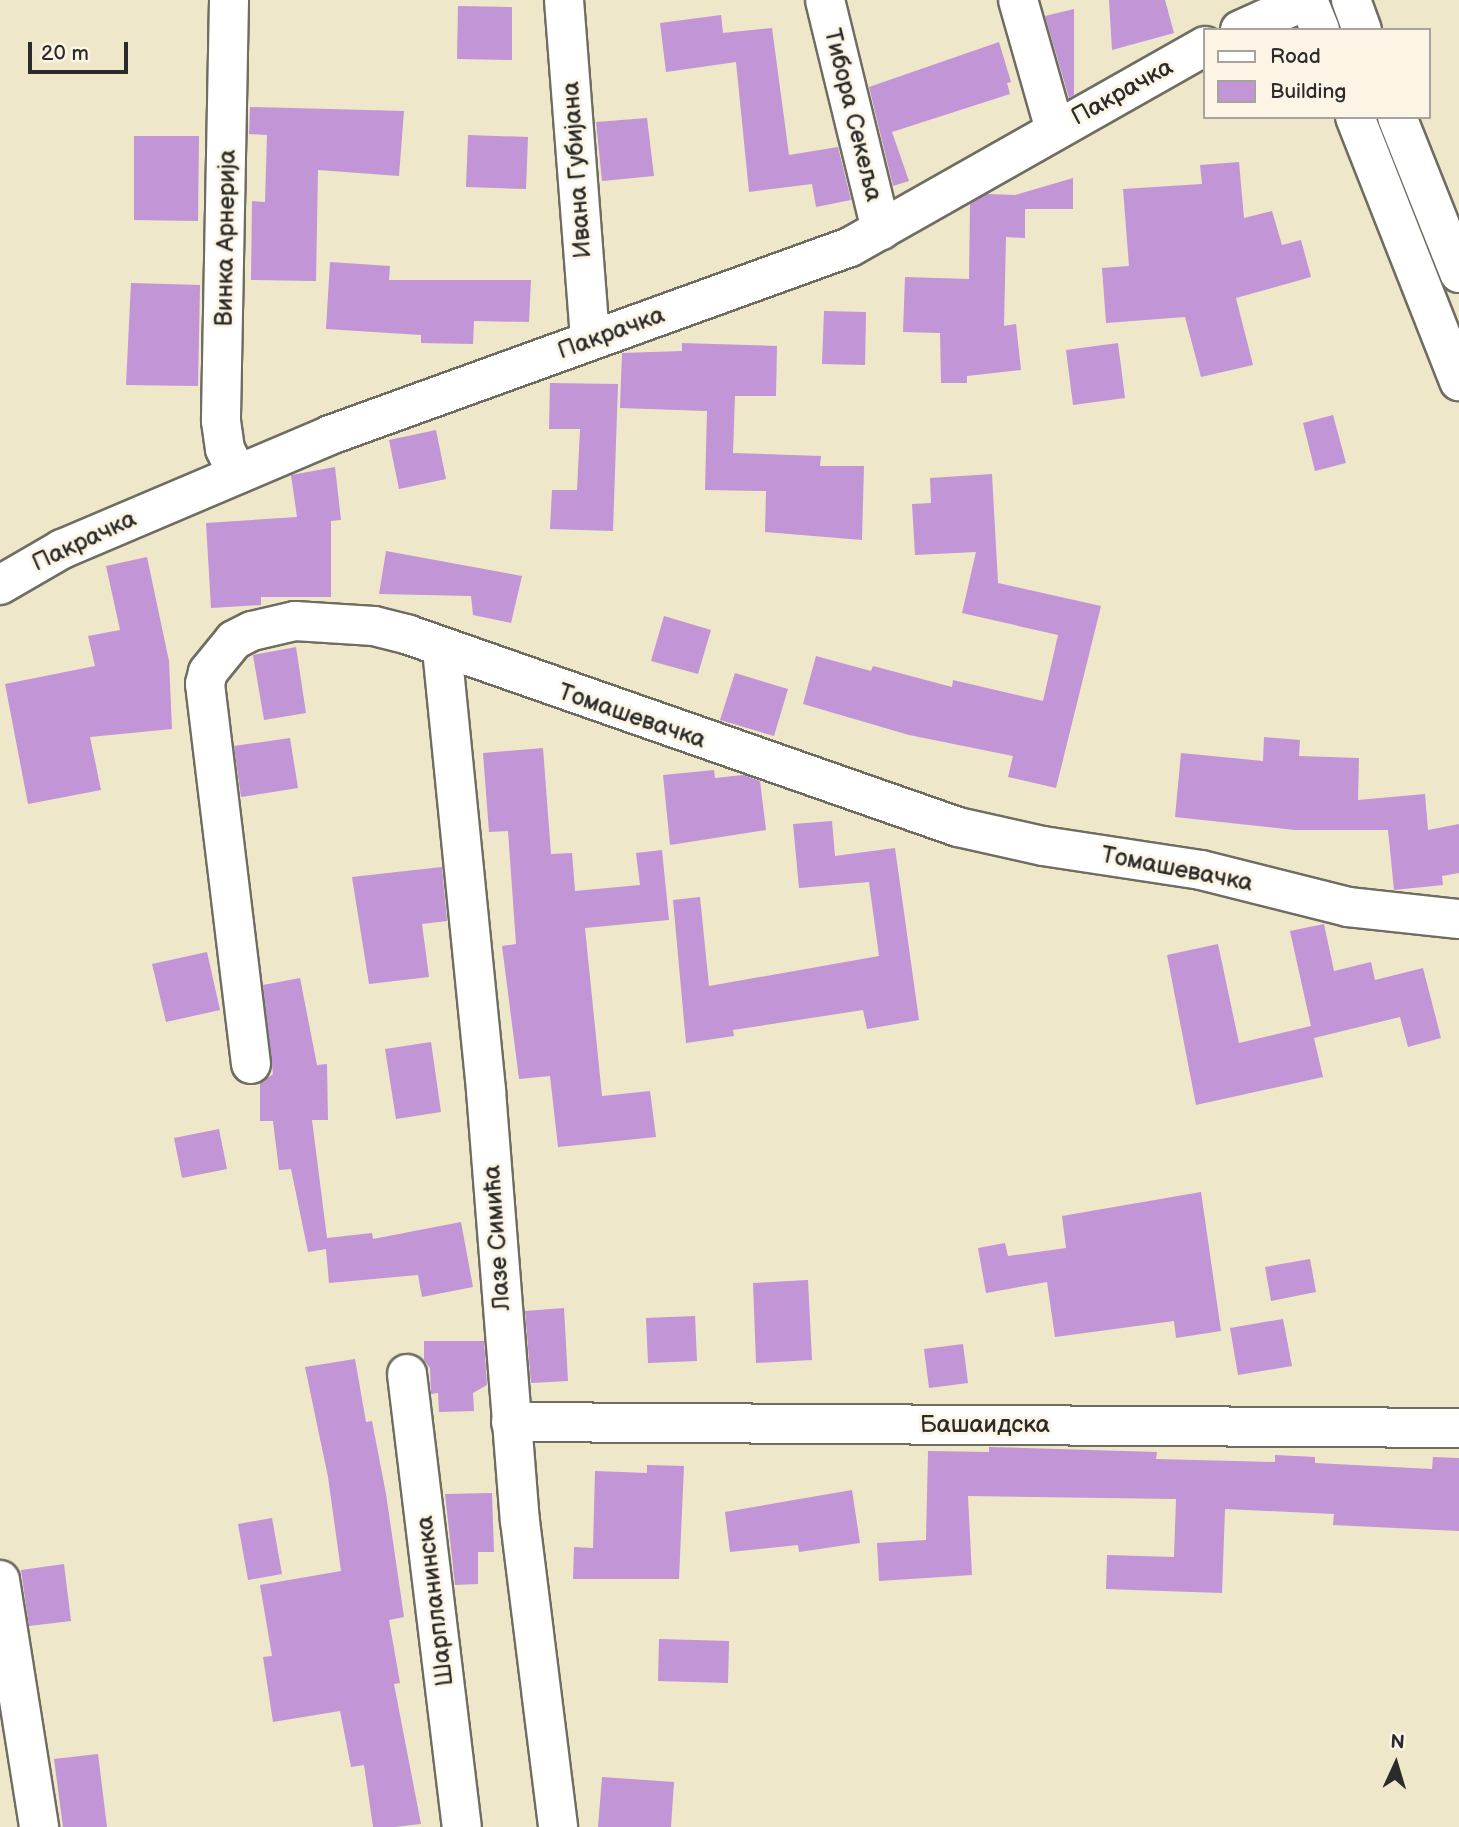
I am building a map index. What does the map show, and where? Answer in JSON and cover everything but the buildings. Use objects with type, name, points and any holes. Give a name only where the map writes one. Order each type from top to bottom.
[{"type":"street","name":"Винка Арнерија","points":[[229,0],[221,421],[225,449],[237,474]]},
{"type":"street","name":"Ивана Губијана","points":[[564,0],[590,340]]},
{"type":"street","name":"Тибора Секеља","points":[[825,0],[881,230]]},
{"type":"street","points":[[1018,0],[1055,130]]},
{"type":"street","points":[[1244,28],[1307,0],[1319,28]]},
{"type":"street","points":[[1351,0],[1361,28]]},
{"type":"street","name":"Пакрачка","points":[[0,585],[62,549],[237,474],[590,340],[783,275],[881,230],[1204,47]]},
{"type":"street","points":[[1356,119],[1459,381]]},
{"type":"street","points":[[1398,119],[1459,271]]},
{"type":"street","name":"Томашевачка","points":[[251,1064],[205,706],[208,672],[234,640],[252,631],[295,621],[374,626],[958,827],[1043,846],[1201,870],[1348,907],[1459,919]]},
{"type":"street","name":"Лазе Симића","points":[[442,649],[486,1091],[511,1422],[558,1827]]},
{"type":"street","name":"Шарпланинска","points":[[407,1374],[463,1827]]},
{"type":"street","name":"Башаидска","points":[[511,1422],[1459,1428]]},
{"type":"street","points":[[0,1580],[39,1827]]}]
